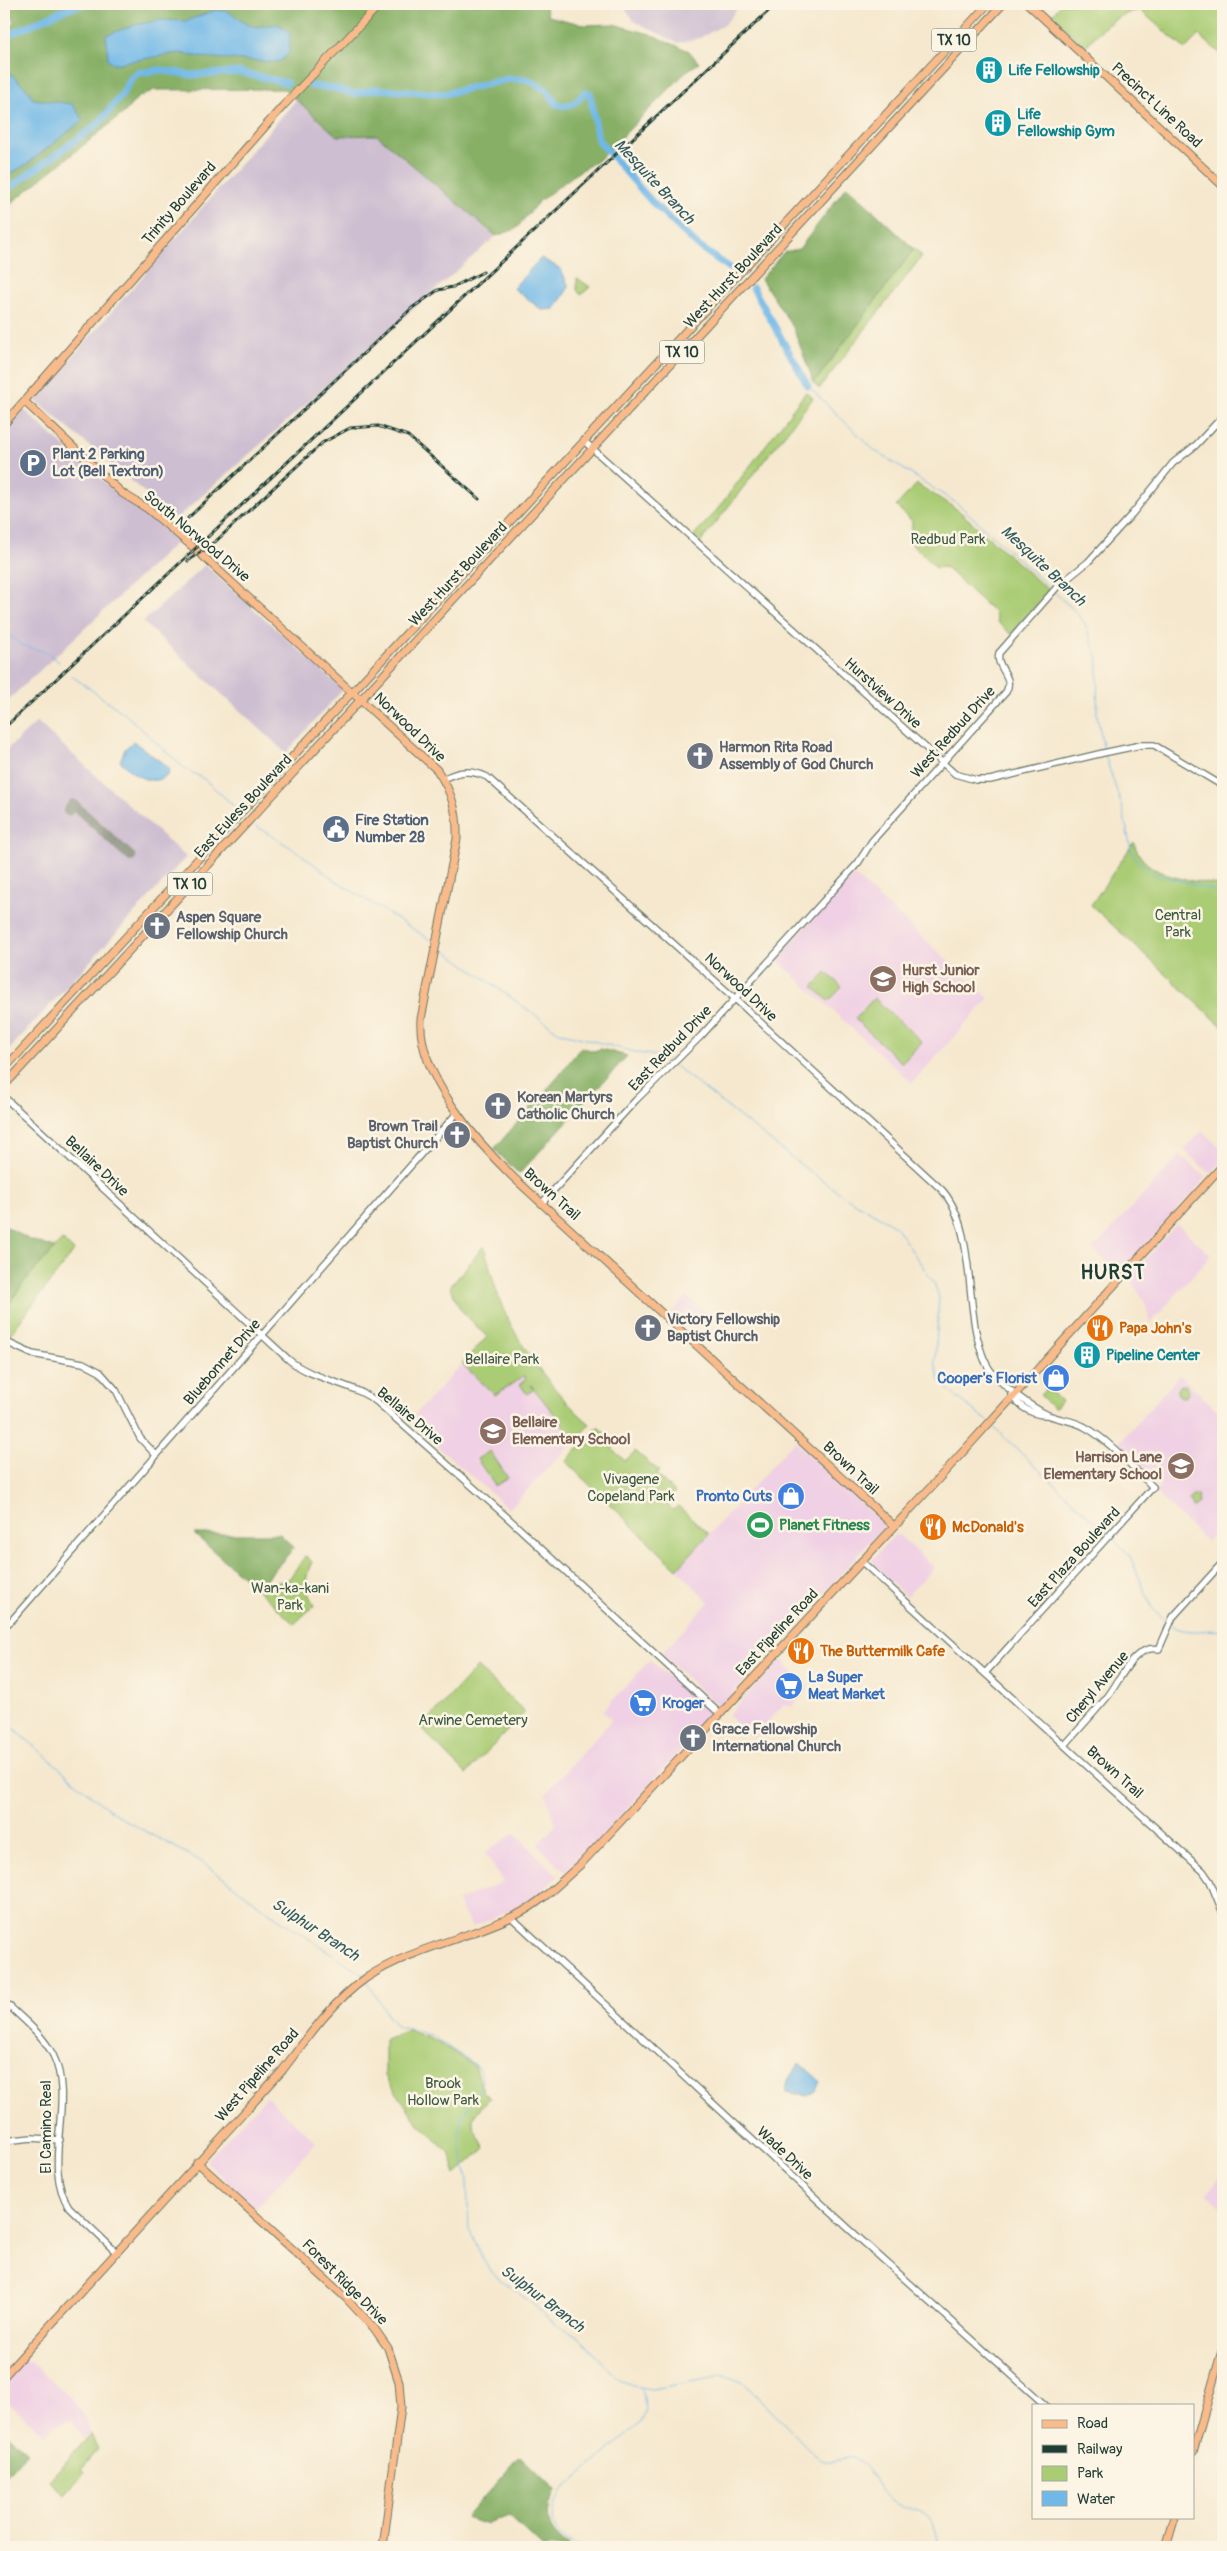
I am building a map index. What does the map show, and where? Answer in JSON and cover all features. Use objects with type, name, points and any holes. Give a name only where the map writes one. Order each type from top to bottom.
[{"type":"main road","name":"Trinity Boulevard","points":[[4,424],[303,84],[380,4]]},
{"type":"main road","name":"West Hurst Boulevard","points":[[353,692],[988,4]]},
{"type":"main road","name":"West Hurst Boulevard","points":[[362,700],[1003,4]]},
{"type":"main road","name":"Precinct Line Road","points":[[1028,4],[1223,186]]},
{"type":"main road","points":[[791,217],[799,225]]},
{"type":"main road","name":"South Norwood Drive","points":[[24,401],[122,493],[148,509],[193,546],[353,692]]},
{"type":"main road","name":"Norwood Drive","points":[[353,692],[430,763],[443,779]]},
{"type":"main road","name":"East Euless Boulevard","points":[[4,1069],[353,692]]},
{"type":"main road","name":"East Euless Boulevard","points":[[4,1086],[362,700]]},
{"type":"main road","name":"Brown Trail","points":[[443,779],[456,813],[458,839],[438,945],[421,1019],[420,1036],[425,1054],[457,1113],[492,1157],[894,1526]]},
{"type":"main road","points":[[1014,1395],[1223,1165]]},
{"type":"main road","name":"East Pipeline Road","points":[[559,1884],[593,1852],[1014,1395]]},
{"type":"main road","name":"West Pipeline Road","points":[[4,2376],[197,2162],[282,2071],[335,2005],[357,1985],[376,1972],[511,1917],[532,1906],[559,1884]]},
{"type":"main road","name":"Forest Ridge Drive","points":[[197,2162],[346,2298],[374,2328],[388,2348],[400,2382],[401,2407],[383,2547]]},
{"type":"main road","points":[[1194,2448],[1223,2347]]},
{"type":"main road","points":[[1166,2547],[1175,2518]]},
{"type":"street","name":"West Redbud Drive","points":[[734,999],[858,863],[872,841],[1006,692],[1009,683],[1007,675],[999,663],[999,653],[1057,587],[1088,562],[1132,514],[1167,470],[1206,435],[1223,416]]},
{"type":"street","name":"Hurstview Drive","points":[[584,441],[942,764],[961,777],[984,781],[1139,745],[1154,745],[1223,786]]},
{"type":"street","name":"Norwood Drive","points":[[443,779],[463,772],[479,773],[487,777],[938,1186],[950,1200],[962,1229],[973,1314],[981,1353],[988,1368],[1014,1395],[1048,1415],[1079,1424],[1095,1434],[1153,1487]]},
{"type":"street","name":"East Redbud Drive","points":[[542,1203],[644,1092],[671,1068],[734,999]]},
{"type":"street","name":"Bellaire Drive","points":[[4,1097],[261,1336],[295,1365],[375,1401],[505,1515],[720,1714]]},
{"type":"street","name":"Bluebonnet Drive","points":[[4,1627],[457,1113]]},
{"type":"street","points":[[4,1341],[32,1354],[83,1363],[100,1372],[116,1390],[140,1438],[156,1455]]},
{"type":"street","name":"East Plaza Boulevard","points":[[985,1673],[1153,1487]]},
{"type":"street","name":"Brown Trail","points":[[861,1561],[1203,1872],[1210,1881],[1223,1913]]},
{"type":"street","name":"Cheryl Avenue","points":[[1065,1745],[1111,1692],[1132,1661],[1145,1651],[1159,1649],[1168,1625],[1223,1562]]},
{"type":"street","name":"Wade Drive","points":[[511,1917],[878,2255],[1045,2404]]},
{"type":"street","name":"El Camino Real","points":[[4,2001],[42,2039],[54,2056],[60,2090],[58,2175],[64,2200],[116,2252]]},
{"type":"street","points":[[4,2141],[32,2138],[60,2140]]},
{"type":"shaded area","points":[[622,4],[741,4],[725,24],[700,38],[678,43],[634,21]]},
{"type":"shaded area","points":[[296,100],[337,136],[377,135],[496,236],[176,519],[35,400]]},
{"type":"shaded area","points":[[24,410],[115,492],[148,515],[178,541],[4,704],[4,433]]},
{"type":"shaded area","points":[[205,565],[342,690],[286,753],[143,622]]},
{"type":"shaded area","points":[[37,722],[186,857],[4,1055],[4,752]]},
{"type":"shaded area","name":"Hurst Junior High School","points":[[854,875],[989,998],[912,1083],[776,959]]},
{"type":"shaded area","points":[[1202,1131],[1223,1151],[1223,1160],[1210,1174],[1184,1150]]},
{"type":"shaded area","points":[[1180,1155],[1206,1178],[1121,1272],[1117,1272],[1093,1249]]},
{"type":"shaded area","points":[[1177,1224],[1211,1255],[1150,1324],[1145,1302],[1129,1278]]},
{"type":"shaded area","points":[[687,1296],[710,1317],[695,1333],[691,1334],[670,1314]]},
{"type":"shaded area","name":"Bellaire Elementary School","points":[[462,1364],[495,1395],[524,1376],[575,1440],[509,1509],[409,1421]]},
{"type":"shaded area","name":"Harrison Lane Elementary School","points":[[1180,1375],[1223,1416],[1223,1524],[1207,1542],[1155,1492],[1161,1486],[1116,1446]]},
{"type":"shaded area","points":[[795,1441],[885,1525],[720,1708],[661,1654],[709,1602],[677,1569]]},
{"type":"shaded area","points":[[895,1535],[900,1536],[934,1567],[906,1597],[871,1561]]},
{"type":"shaded area","points":[[780,1658],[809,1688],[792,1707],[784,1704],[753,1738],[728,1716]]},
{"type":"shaded area","points":[[650,1660],[712,1716],[606,1833],[565,1872],[537,1845],[556,1825],[545,1794],[612,1720],[603,1711]]},
{"type":"shaded area","points":[[515,1833],[558,1876],[538,1895],[511,1910],[472,1927],[457,1901],[503,1882],[485,1852]]},
{"type":"shaded area","points":[[266,2097],[316,2142],[256,2209],[206,2161]]},
{"type":"shaded area","points":[[1223,2173],[1223,2209],[1206,2193]]},
{"type":"shaded area","points":[[24,2360],[31,2362],[71,2398],[85,2417],[91,2434],[83,2438],[72,2420],[53,2427],[45,2435],[4,2399],[4,2384]]},
{"type":"green space","points":[[10,4],[545,4],[548,16],[585,25],[613,24],[650,34],[689,51],[699,63],[688,70],[600,159],[578,172],[538,202],[516,229],[496,236],[377,135],[337,136],[284,89],[154,90],[137,98],[125,112],[15,200],[4,212],[4,29],[14,24]]},
{"type":"green space","points":[[1062,4],[1223,4],[1223,56],[1199,35],[1185,49],[1140,10],[1116,19],[1103,28],[1085,47],[1051,15]]},
{"type":"green space","points":[[847,186],[914,249],[814,383],[793,327],[761,279],[784,252],[799,249]]},
{"type":"green space","points":[[914,249],[922,256],[819,389],[814,383]]},
{"type":"green space","points":[[577,278],[590,287],[581,295],[577,290]]},
{"type":"green space","points":[[806,392],[813,398],[700,543],[693,536],[713,515]]},
{"type":"green space","name":"Redbud Park","points":[[917,484],[958,510],[1049,591],[1011,634],[997,622],[995,613],[945,567],[936,568],[911,543],[912,521],[896,506]]},
{"type":"green space","name":"Central Park","points":[[1134,842],[1139,854],[1147,864],[1158,871],[1183,879],[1223,886],[1223,1027],[1091,905]]},
{"type":"green space","points":[[826,972],[842,987],[829,1001],[813,987]]},
{"type":"green space","points":[[874,998],[922,1042],[902,1063],[855,1019]]},
{"type":"green space","points":[[581,1047],[593,1051],[601,1049],[627,1056],[519,1174],[494,1149],[558,1077]]},
{"type":"green space","points":[[4,1225],[28,1239],[55,1248],[24,1282],[4,1311]]},
{"type":"green space","points":[[62,1240],[74,1251],[8,1337],[4,1336],[4,1311],[24,1282]]},
{"type":"green space","name":"Bellaire Park","points":[[484,1246],[502,1307],[513,1329],[532,1359],[554,1388],[590,1424],[575,1440],[531,1385],[533,1390],[527,1394],[520,1384],[526,1379],[524,1376],[495,1395],[462,1364],[487,1337],[460,1309],[450,1287]]},
{"type":"green space","points":[[1181,1385],[1185,1385],[1189,1391],[1185,1397],[1181,1397],[1177,1393],[1177,1389]]},
{"type":"green space","points":[[1047,1388],[1061,1401],[1054,1409],[1040,1395]]},
{"type":"green space","name":"Vivagene Copeland Park","points":[[598,1427],[616,1444],[612,1449],[625,1461],[635,1451],[659,1471],[656,1475],[675,1492],[666,1503],[673,1510],[678,1506],[709,1534],[677,1569],[566,1462]]},
{"type":"green space","points":[[490,1451],[508,1478],[495,1486],[477,1459]]},
{"type":"green space","points":[[1198,1495],[1199,1503],[1192,1508],[1189,1499],[1192,1496]]},
{"type":"green space","points":[[194,1534],[280,1534],[294,1548],[257,1589]]},
{"type":"green space","name":"Wan-ka-kani Park","points":[[305,1556],[312,1562],[306,1584],[311,1600],[315,1605],[294,1624],[257,1589],[289,1579]]},
{"type":"green space","name":"Arwine Cemetery","points":[[477,1667],[525,1712],[466,1774],[421,1728]]},
{"type":"green space","name":"Brook Hollow Park","points":[[408,2030],[438,2042],[475,2066],[483,2091],[490,2098],[477,2112],[473,2121],[473,2126],[485,2148],[456,2174],[449,2152],[417,2122],[385,2076],[385,2039]]},
{"type":"green space","points":[[4,2431],[27,2452],[4,2478]]},
{"type":"green space","points":[[91,2434],[98,2450],[81,2470],[84,2473],[65,2494],[49,2480]]},
{"type":"green space","points":[[520,2456],[555,2490],[549,2508],[549,2522],[551,2529],[556,2535],[570,2547],[542,2547],[509,2516],[487,2524],[466,2517]]},
{"type":"water","points":[[216,10],[229,12],[246,24],[256,27],[278,24],[290,32],[289,53],[281,61],[273,62],[199,57],[179,53],[113,64],[108,60],[106,35],[135,25],[160,20],[186,21]]},
{"type":"water","points":[[4,68],[28,90],[33,99],[72,104],[83,120],[26,165],[4,177]]},
{"type":"water","points":[[541,258],[561,269],[569,287],[555,309],[542,310],[513,288]]},
{"type":"water","points":[[133,741],[169,768],[168,775],[162,779],[149,780],[136,775],[125,766],[120,761],[125,749]]},
{"type":"water","points":[[800,2063],[820,2081],[816,2091],[808,2096],[787,2092],[786,2088],[788,2080]]},
{"type":"waterway","points":[[4,37],[64,10],[85,4]]},
{"type":"waterway","name":"Mesquite Branch","points":[[4,192],[98,124],[121,96],[132,77],[138,73],[160,70],[191,75],[239,72],[287,83]]},
{"type":"waterway","name":"Mesquite Branch","points":[[311,86],[333,88],[355,94],[375,89],[444,94],[508,79],[526,79],[547,90],[556,104],[565,106],[578,100],[584,93],[590,93],[598,140],[652,202],[698,246],[730,268]]},
{"type":"waterway","name":"Mesquite Branch","points":[[753,288],[808,386]]},
{"type":"waterway","name":"Mesquite Branch","points":[[808,386],[874,450],[959,505],[1052,590]]},
{"type":"waterway","name":"Mesquite Branch","points":[[1055,593],[1075,611],[1085,624],[1098,659],[1097,715],[1104,751]]},
{"type":"waterway","points":[[4,632],[22,645],[48,653],[59,662]]},
{"type":"waterway","points":[[72,676],[125,714],[184,768],[204,779],[234,806]]},
{"type":"waterway","name":"Mesquite Branch","points":[[1105,755],[1123,810],[1131,850],[1138,862],[1152,873],[1223,893]]},
{"type":"waterway","points":[[256,826],[298,852],[336,881],[434,942]]},
{"type":"waterway","points":[[439,946],[559,1032],[638,1053],[665,1057],[670,1062]]},
{"type":"waterway","points":[[675,1066],[805,1168],[847,1198],[895,1226],[934,1283],[939,1297],[935,1362],[939,1379],[946,1388],[987,1421]]},
{"type":"waterway","points":[[992,1426],[1108,1534]]},
{"type":"waterway","points":[[1111,1536],[1130,1556],[1152,1608],[1168,1623]]},
{"type":"waterway","points":[[1171,1625],[1190,1631],[1223,1631]]},
{"type":"waterway","name":"Sulphur Branch","points":[[4,1720],[99,1802],[128,1822],[199,1860],[270,1913],[364,1975]]},
{"type":"waterway","name":"Sulphur Branch","points":[[367,1980],[388,2016],[399,2028],[411,2029],[432,2036],[477,2066],[481,2073],[482,2080],[477,2095],[461,2118],[459,2137],[467,2180],[469,2230],[490,2272],[533,2304],[549,2319],[579,2337],[619,2379],[633,2386],[652,2389],[723,2376],[744,2383],[814,2454],[824,2460],[846,2458],[859,2462],[868,2470],[880,2489],[888,2497],[896,2503],[924,2513],[934,2526],[938,2538],[934,2547]]},
{"type":"waterway","points":[[583,2547],[564,2539],[554,2526],[553,2519],[557,2501],[561,2491],[641,2423],[646,2409],[642,2388]]},
{"type":"taxiway","points":[[68,811],[73,804],[131,857]]},
{"type":"railway","points":[[4,728],[776,4]]},
{"type":"railway","points":[[188,518],[412,308],[438,290],[453,287],[483,272]]},
{"type":"railway","points":[[188,561],[216,541],[322,443],[350,428],[378,426],[408,436],[479,499]]},
{"type":"place","name":"Life Fellowship","points":[[989,70]]},
{"type":"place","name":"Life Fellowship Gym","points":[[998,123]]},
{"type":"place","name":"Plant 2 Parking Lot (Bell Textron)","points":[[33,463]]},
{"type":"place","name":"Harmon Rita Road Assembly of God Church","points":[[700,756]]},
{"type":"place","name":"Fire Station Number 28","points":[[336,829]]},
{"type":"place","name":"Aspen Square Fellowship Church","points":[[157,926]]},
{"type":"place","name":"Hurst Junior High School","points":[[883,979]]},
{"type":"place","name":"Korean Martyrs Catholic Church","points":[[498,1106]]},
{"type":"place","name":"Brown Trail Baptist Church","points":[[457,1135]]},
{"type":"place","name":"Victory Fellowship Baptist Church","points":[[648,1328]]},
{"type":"place","name":"Papa John's","points":[[1100,1328]]},
{"type":"place","name":"Pipeline Center","points":[[1087,1355]]},
{"type":"place","name":"Cooper's Florist","points":[[1056,1378]]},
{"type":"place","name":"Bellaire Elementary School","points":[[493,1431]]},
{"type":"place","name":"Harrison Lane Elementary School","points":[[1181,1466]]},
{"type":"place","name":"Pronto Cuts","points":[[791,1496]]},
{"type":"place","name":"Planet Fitness","points":[[760,1525]]},
{"type":"place","name":"McDonald's","points":[[933,1527]]},
{"type":"place","name":"The Buttermilk Cafe","points":[[801,1651]]},
{"type":"place","name":"La Super Meat Market","points":[[789,1686]]},
{"type":"place","name":"Kroger","points":[[643,1703]]},
{"type":"place","name":"Grace Fellowship International Church","points":[[693,1738]]},
{"type":"district","name":"HURST","points":[[1113,1272]]}]
